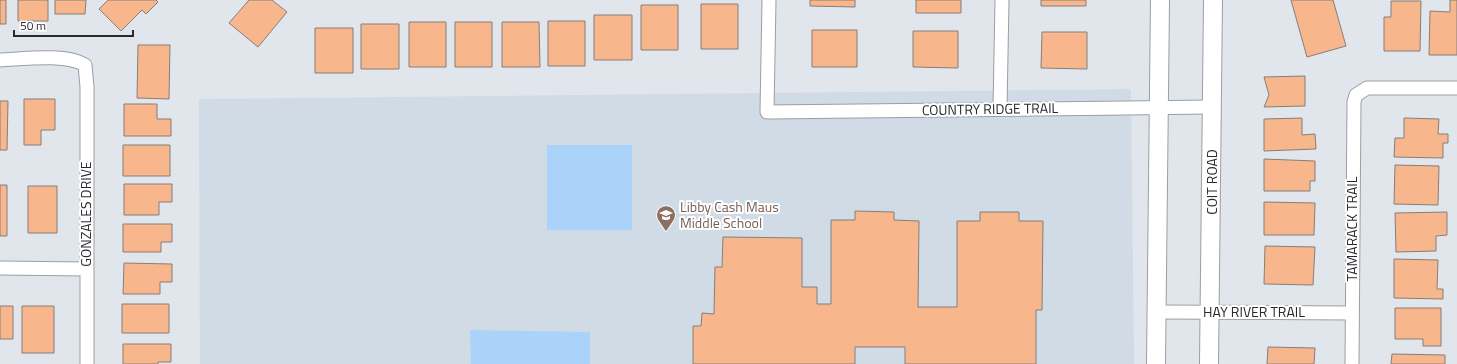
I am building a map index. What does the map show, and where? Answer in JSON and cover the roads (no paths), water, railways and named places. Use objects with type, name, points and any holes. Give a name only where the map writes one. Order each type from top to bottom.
[{"type":"main road","points":[[1156,364],[1160,0]]},
{"type":"main road","name":"COIT ROAD","points":[[1209,364],[1211,312],[1213,0]]},
{"type":"street","name":"COUNTRY RIDGE TRAIL","points":[[769,0],[767,112],[1212,107]]},
{"type":"street","points":[[1000,109],[1002,0]]},
{"type":"street","name":"GONZALES DRIVE","points":[[0,60],[60,58],[79,61],[85,65],[87,87],[87,364]]},
{"type":"street","name":"TAMARACK TRAIL","points":[[1352,364],[1353,108],[1356,95],[1367,88],[1457,88]]},
{"type":"street","points":[[0,268],[86,269]]},
{"type":"street","name":"HAY RIVER TRAIL","points":[[1156,312],[1352,313]]},
{"type":"place","name":"Libby Cash Maus Middle School","points":[[666,232]]}]
